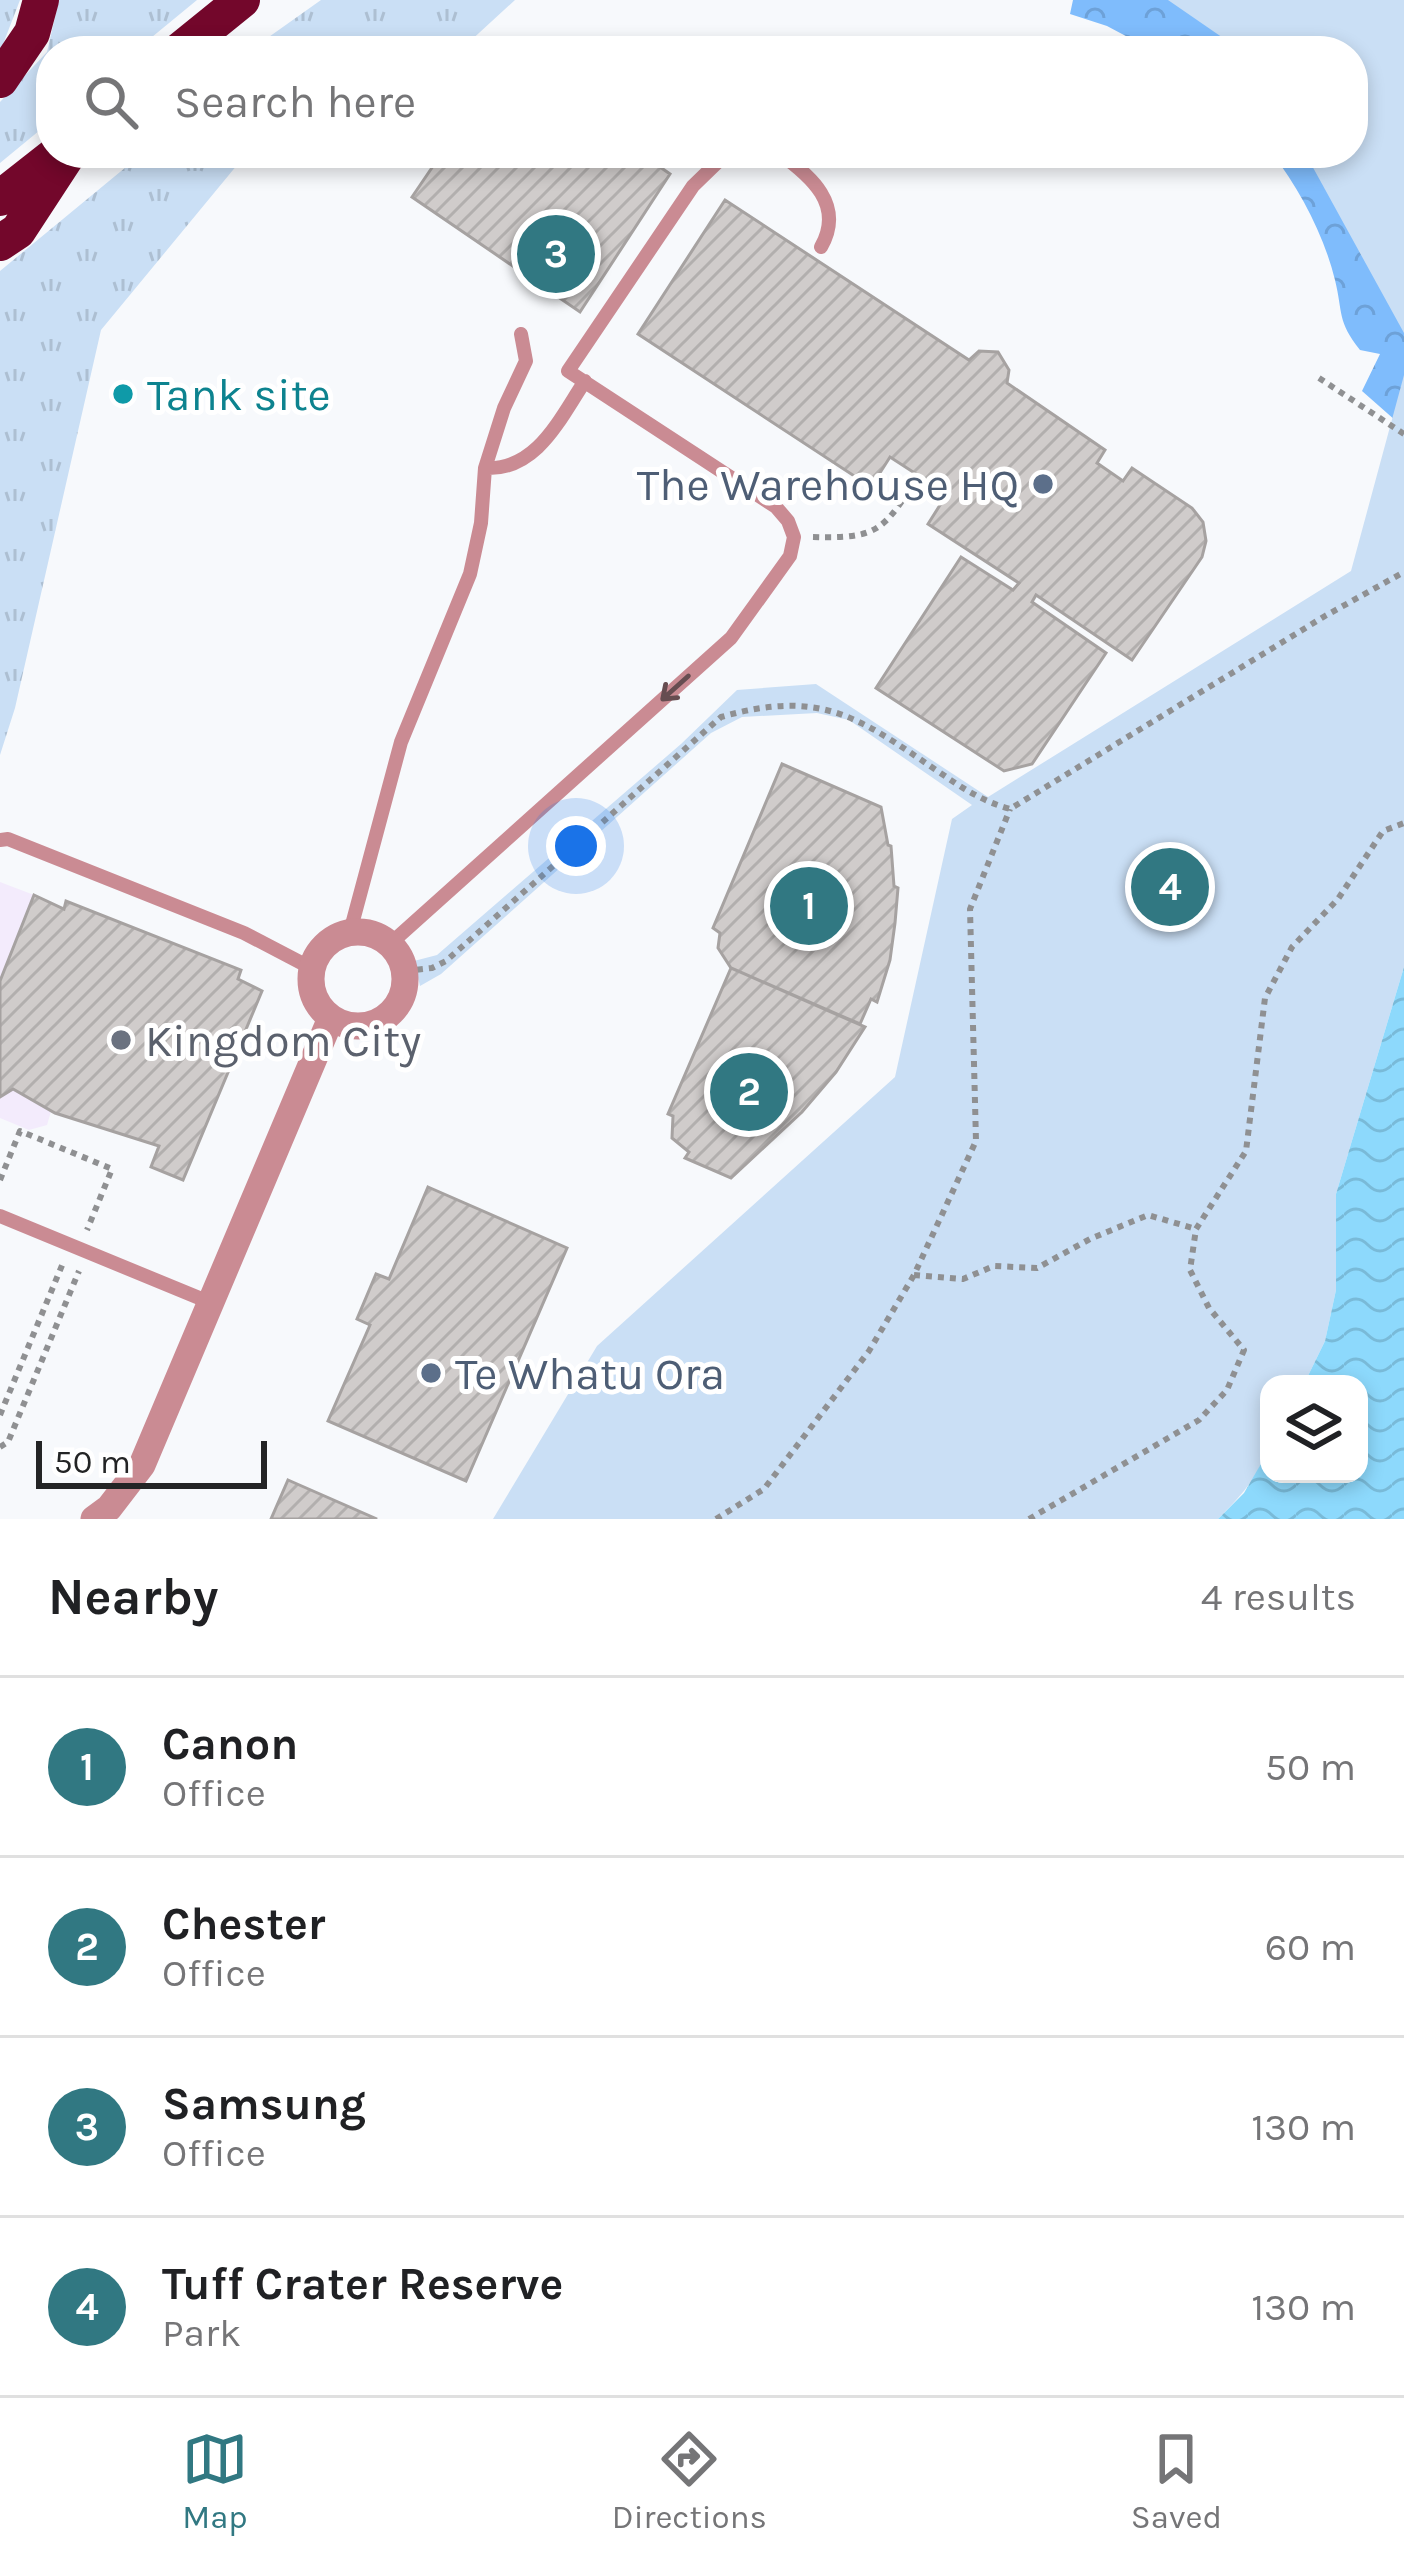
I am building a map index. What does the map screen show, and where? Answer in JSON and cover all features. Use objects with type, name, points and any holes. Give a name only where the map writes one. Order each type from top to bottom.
[{"type":"highway","points":[[0,80],[32,33],[41,0]]},
{"type":"highway","points":[[198,36],[242,0]]},
{"type":"highway","points":[[0,198],[38,168]]},
{"type":"highway","points":[[0,243],[18,231],[58,168]]},
{"type":"street","points":[[350,932],[379,936],[391,944],[405,971],[400,1002],[377,1023],[346,1025],[331,1018],[313,992],[313,969],[322,948],[350,932]]},
{"type":"street","points":[[94,1519],[109,1508],[142,1465],[331,1018]]},
{"type":"lane","points":[[391,944],[731,638],[790,556],[794,537],[776,507],[568,371],[693,187],[712,168]]},
{"type":"lane","points":[[798,168],[814,180],[829,204],[829,234],[821,247]]},
{"type":"lane","points":[[350,932],[401,742],[470,574],[481,523],[485,468],[503,407],[526,361],[521,334]]},
{"type":"lane","points":[[485,468],[502,469],[541,447],[586,381]]},
{"type":"lane","points":[[0,840],[8,839],[244,933],[313,969]]},
{"type":"lane","points":[[0,1216],[209,1301]]},
{"type":"path","points":[[1319,378],[1404,434]]},
{"type":"path","points":[[794,537],[855,538],[888,522],[919,476]]},
{"type":"path","points":[[716,1519],[764,1489],[869,1351],[914,1275],[976,1141],[970,909],[1010,809],[1404,572]]},
{"type":"path","points":[[405,971],[446,961],[721,717],[743,711],[821,706],[866,722],[981,801],[1010,809]]},
{"type":"path","points":[[1029,1519],[1199,1420],[1227,1390],[1244,1350],[1209,1308],[1190,1270],[1196,1229],[1246,1151],[1265,998],[1292,947],[1337,899],[1383,831],[1404,823]]},
{"type":"path","points":[[914,1275],[963,1279],[994,1266],[1037,1268],[1148,1215],[1196,1229]]},
{"type":"path","points":[[0,1447],[8,1442],[79,1270],[73,1266]]},
{"type":"shaded area","points":[[0,882],[34,895],[0,981]]},
{"type":"shaded area","points":[[13,1089],[51,1111],[47,1125],[29,1130],[0,1118],[0,1097]]},
{"type":"green space","points":[[0,0],[20,0],[0,52]]},
{"type":"green space","points":[[59,0],[197,0],[153,36],[51,36]]},
{"type":"green space","points":[[321,0],[515,0],[476,36],[270,36]]},
{"type":"green space","points":[[1073,0],[1235,0],[1253,36],[1126,36],[1070,14]]},
{"type":"green space","points":[[1168,0],[1404,0],[1404,333],[1313,168],[1368,168],[1368,36],[1220,36]]},
{"type":"green space","points":[[36,64],[36,133],[0,163],[0,102]]},
{"type":"green space","points":[[125,168],[235,168],[101,330],[15,708],[0,755],[0,271]]},
{"type":"green space","points":[[1282,168],[1368,168],[1404,178],[1404,428],[1362,391],[1380,354],[1360,350],[1348,331],[1330,263],[1301,198]]},
{"type":"green space","points":[[1404,375],[1404,967],[1336,1194],[1336,1290],[1325,1341],[1308,1375],[1260,1375],[1260,1466],[1248,1486],[1218,1519],[493,1519],[597,1346],[895,1077],[952,819],[972,805],[849,720],[817,713],[742,717],[711,733],[441,974],[420,986],[414,961],[437,955],[737,690],[816,684],[988,797],[1351,571]]},
{"type":"water","points":[[1404,967],[1404,1519],[1218,1519],[1244,1493],[1260,1465],[1260,1483],[1368,1483],[1368,1375],[1308,1375],[1325,1341],[1336,1290],[1336,1194]]},
{"type":"building","points":[[432,168],[661,168],[670,174],[580,312],[412,197]]},
{"type":"building","name":"The Warehouse HQ","points":[[725,200],[969,360],[979,351],[998,352],[1009,370],[1007,383],[1105,450],[1097,463],[1123,481],[1132,468],[1192,508],[1203,522],[1202,557],[1132,660],[1036,595],[1032,602],[1106,653],[1032,764],[1004,771],[876,688],[961,557],[1013,590],[1019,583],[928,524],[947,494],[890,457],[871,487],[638,334]]},
{"type":"building","points":[[782,764],[881,807],[898,888],[895,923],[877,1002],[871,999],[860,1024],[731,968],[718,948],[720,933],[713,928]]},
{"type":"building","name":"Kingdom City","points":[[34,895],[64,909],[66,901],[241,970],[238,979],[262,991],[183,1180],[151,1167],[159,1146],[55,1113],[13,1089],[0,1097],[0,981]]},
{"type":"building","points":[[731,968],[865,1027],[802,1112],[731,1178],[685,1158],[689,1152],[672,1138],[673,1116],[668,1114]]},
{"type":"building","name":"Te Whatu Ora","points":[[428,1187],[567,1248],[466,1481],[328,1421],[370,1325],[357,1319],[376,1274],[389,1279]]},
{"type":"building","points":[[288,1480],[377,1519],[271,1519]]},
{"type":"place","name":"Samsung","points":[[556,254]]},
{"type":"place","name":"Tank site","points":[[123,394]]},
{"type":"place","name":"The Warehouse HQ","points":[[1043,484]]},
{"type":"place","name":"Tuff Crater Reserve","points":[[1170,887]]},
{"type":"place","name":"Canon","points":[[809,906]]},
{"type":"place","name":"Kingdom City","points":[[121,1040]]},
{"type":"place","name":"Chester","points":[[749,1092]]},
{"type":"place","name":"Te Whatu Ora","points":[[431,1373]]}]
